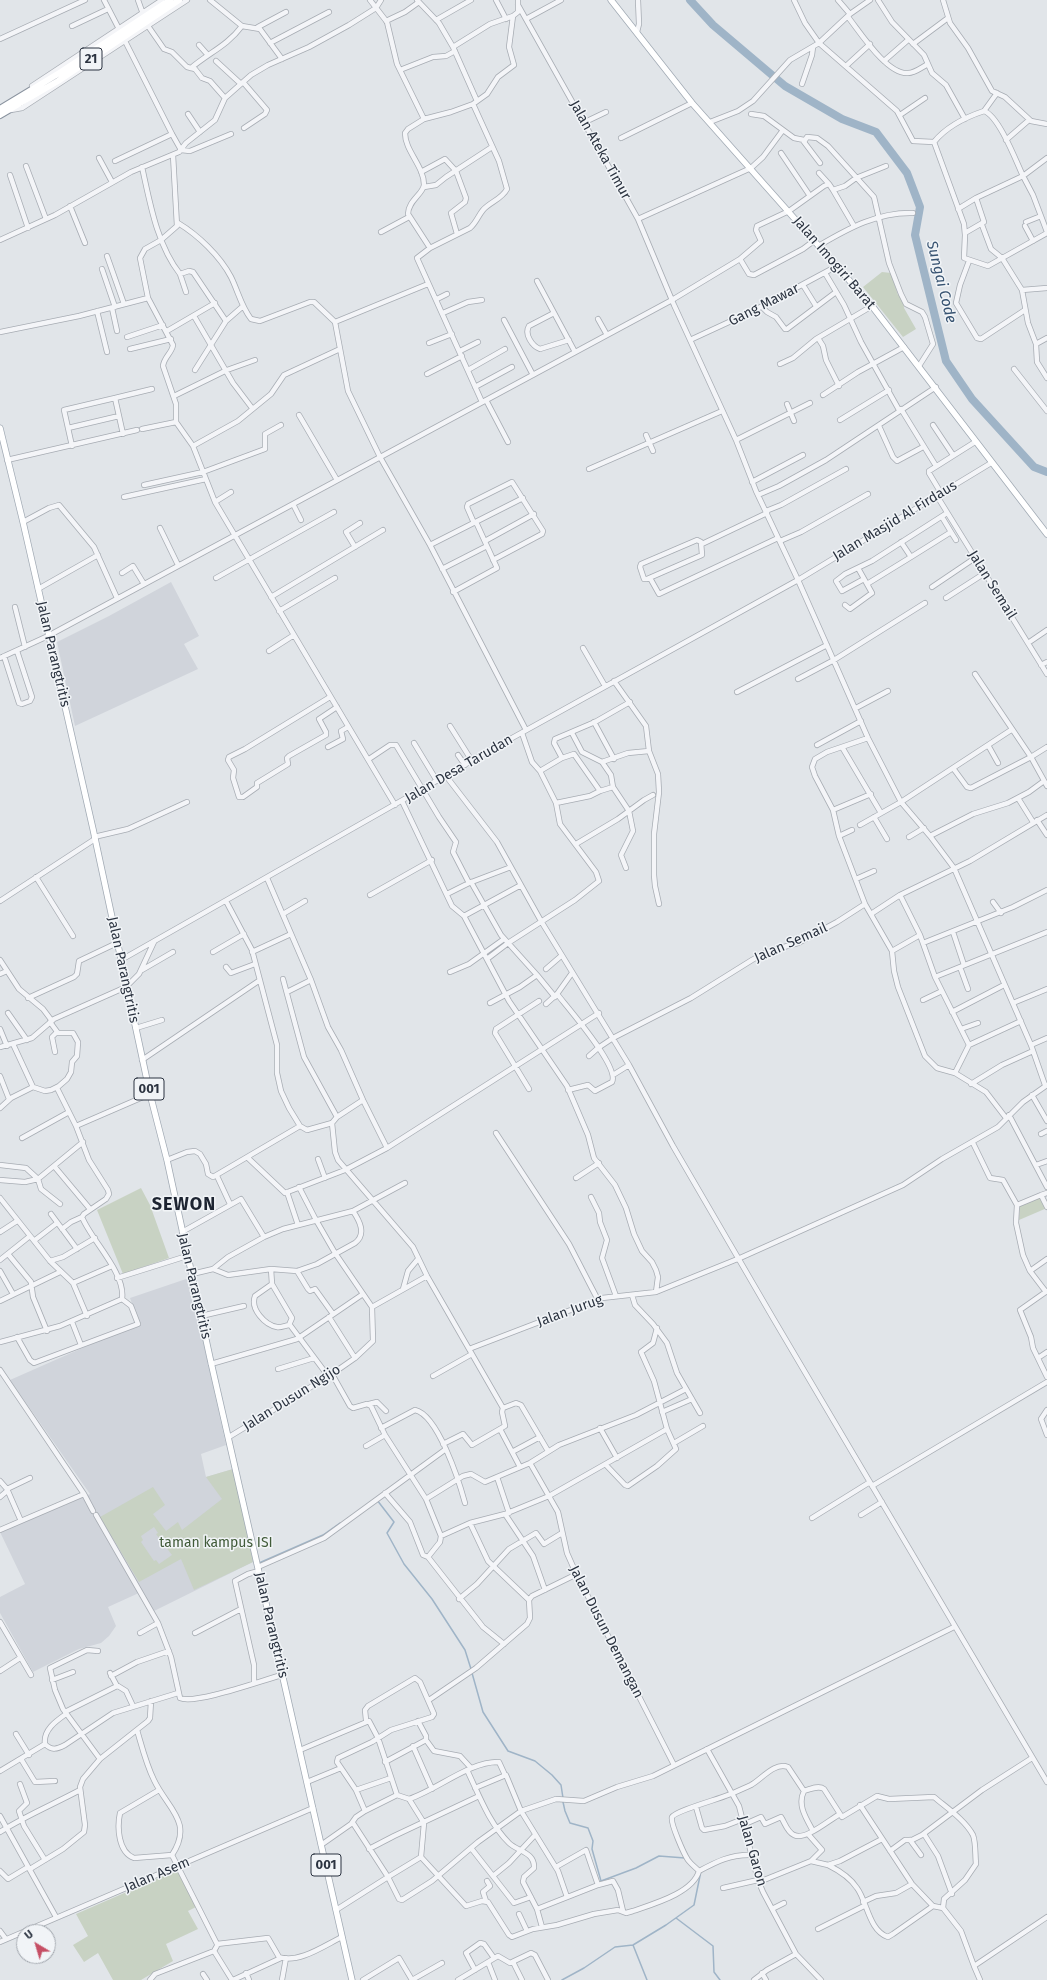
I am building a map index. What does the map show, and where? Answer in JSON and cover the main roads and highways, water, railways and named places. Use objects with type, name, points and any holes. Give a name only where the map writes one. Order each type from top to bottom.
[{"type":"highway","name":"21","points":[[9,107],[170,0]]},
{"type":"highway","name":"21","points":[[0,112],[59,82],[179,0]]},
{"type":"main road","name":"Jalan Imogiri Barat","points":[[611,0],[692,102],[820,245],[872,306],[936,387],[975,442],[1047,534]]},
{"type":"main road","name":"Jalan Parangtritis","points":[[0,428],[95,838],[142,1060],[167,1160],[211,1364],[229,1437],[352,1980]]},
{"type":"waterway","name":"Sungai Code","points":[[690,0],[713,25],[785,86],[842,119],[876,132],[907,173],[920,207],[915,235],[946,361],[972,399],[1034,467],[1047,472]]},
{"type":"waterway","points":[[377,1500],[394,1522],[387,1533],[404,1564],[432,1599],[465,1650],[471,1669]]},
{"type":"waterway","points":[[259,1563],[323,1535],[340,1523]]},
{"type":"waterway","points":[[472,1673],[483,1712],[508,1751],[535,1761],[552,1775],[561,1785],[563,1798]]},
{"type":"waterway","points":[[563,1802],[570,1823],[588,1828],[593,1841],[592,1849],[601,1881],[636,1868],[659,1856],[685,1858]]},
{"type":"waterway","points":[[562,1980],[584,1968],[615,1947],[633,1945],[666,1925],[694,1905],[701,1871]]},
{"type":"waterway","points":[[676,1918],[713,1946],[714,1972],[720,1980]]},
{"type":"waterway","points":[[633,1945],[647,1980]]},
{"type":"district","name":"SEWON","points":[[184,1205]]},
{"type":"park label","name":"taman kampus ISI","points":[[216,1543]]}]
